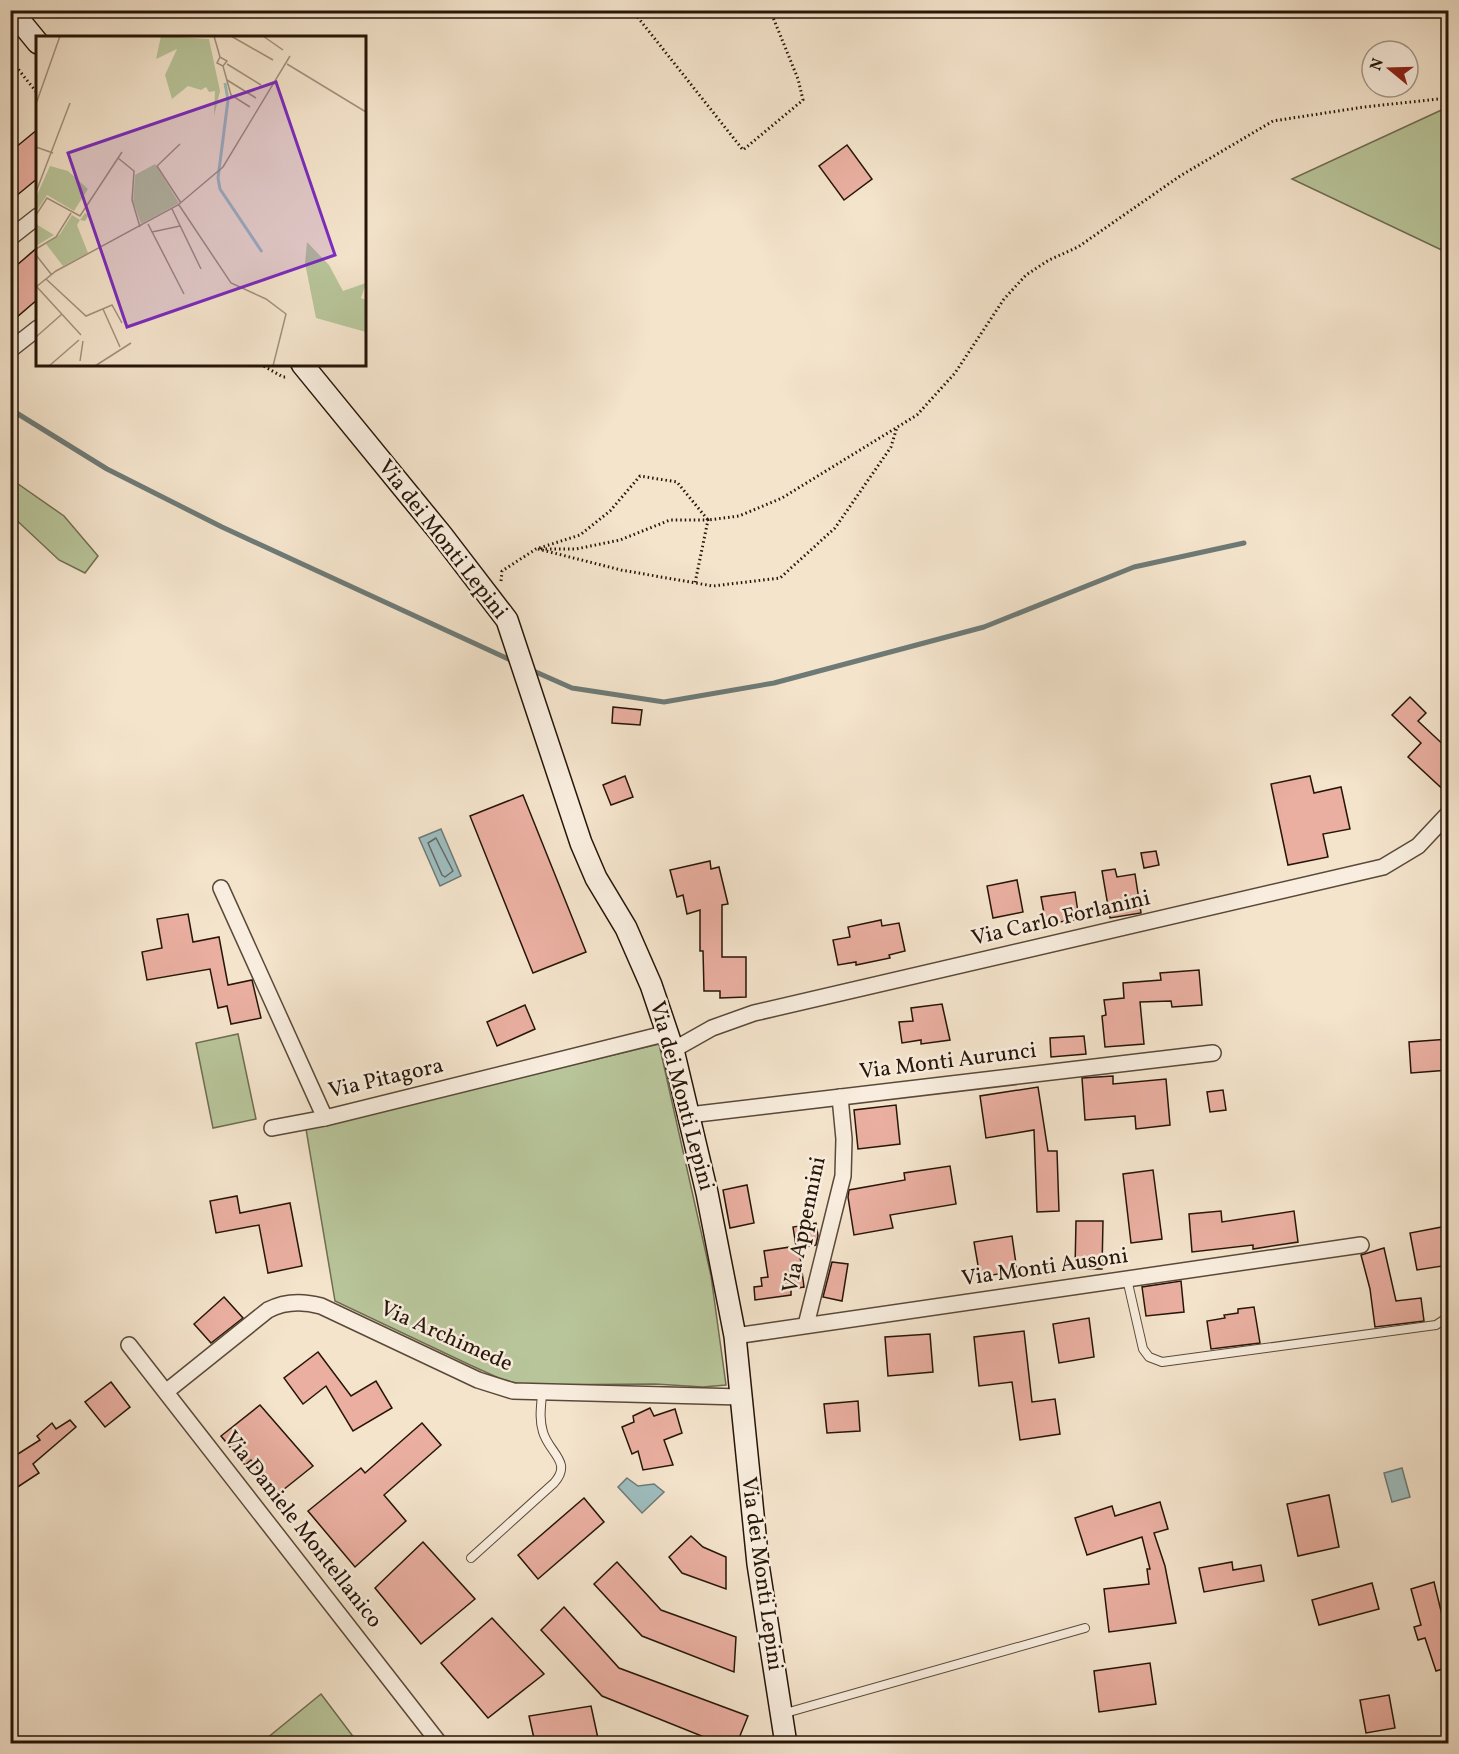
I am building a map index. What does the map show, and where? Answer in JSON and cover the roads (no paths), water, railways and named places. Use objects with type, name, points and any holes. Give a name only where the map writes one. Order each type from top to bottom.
[{"type":"street","points":[[11,10],[36,41]]},
{"type":"street","points":[[10,238],[36,218]]},
{"type":"street","points":[[10,350],[36,330]]},
{"type":"street","name":"Via dei Monti Lepini","points":[[304,366],[507,620],[589,863],[637,950],[670,1042],[720,1250],[735,1336],[758,1564],[786,1743]]},
{"type":"street","name":"Via Carlo Forlanini","points":[[670,1042],[754,1013],[1383,867],[1418,846],[1449,814]]},
{"type":"street","name":"Via Pitagora","points":[[221,888],[325,1118],[670,1042]]},
{"type":"street","name":"Via Monti Aurunci","points":[[689,1115],[1213,1053]]},
{"type":"street","name":"Via Appennini","points":[[806,1325],[843,1176],[844,1139],[840,1097]]},
{"type":"street","points":[[272,1128],[325,1118]]},
{"type":"street","name":"Via Monti Ausoni","points":[[735,1336],[1361,1245]]},
{"type":"street","name":"Via Archimede","points":[[166,1391],[268,1310],[279,1305],[299,1302],[321,1306],[492,1385],[542,1394],[741,1397]]},
{"type":"street","name":"Via Daniele Montellanico","points":[[129,1345],[440,1743]]},
{"type":"lane","points":[[1127,1279],[1143,1349],[1149,1357],[1162,1362],[1436,1325],[1449,1317]]},
{"type":"lane","points":[[471,1558],[554,1483],[560,1473],[560,1458],[547,1441],[541,1425],[542,1394]]},
{"type":"lane","points":[[781,1714],[1085,1628]]},
{"type":"water","points":[[441,829],[461,876],[440,886],[419,838]]},
{"type":"water","points":[[1402,1468],[1410,1497],[1392,1502],[1384,1473]]},
{"type":"water","points":[[627,1478],[638,1486],[654,1484],[664,1492],[642,1513],[618,1487]]},
{"type":"waterway","points":[[10,409],[107,469],[222,527],[515,662]]},
{"type":"waterway","points":[[529,669],[572,688],[664,702],[774,683],[984,627],[1134,567],[1244,543]]}]
